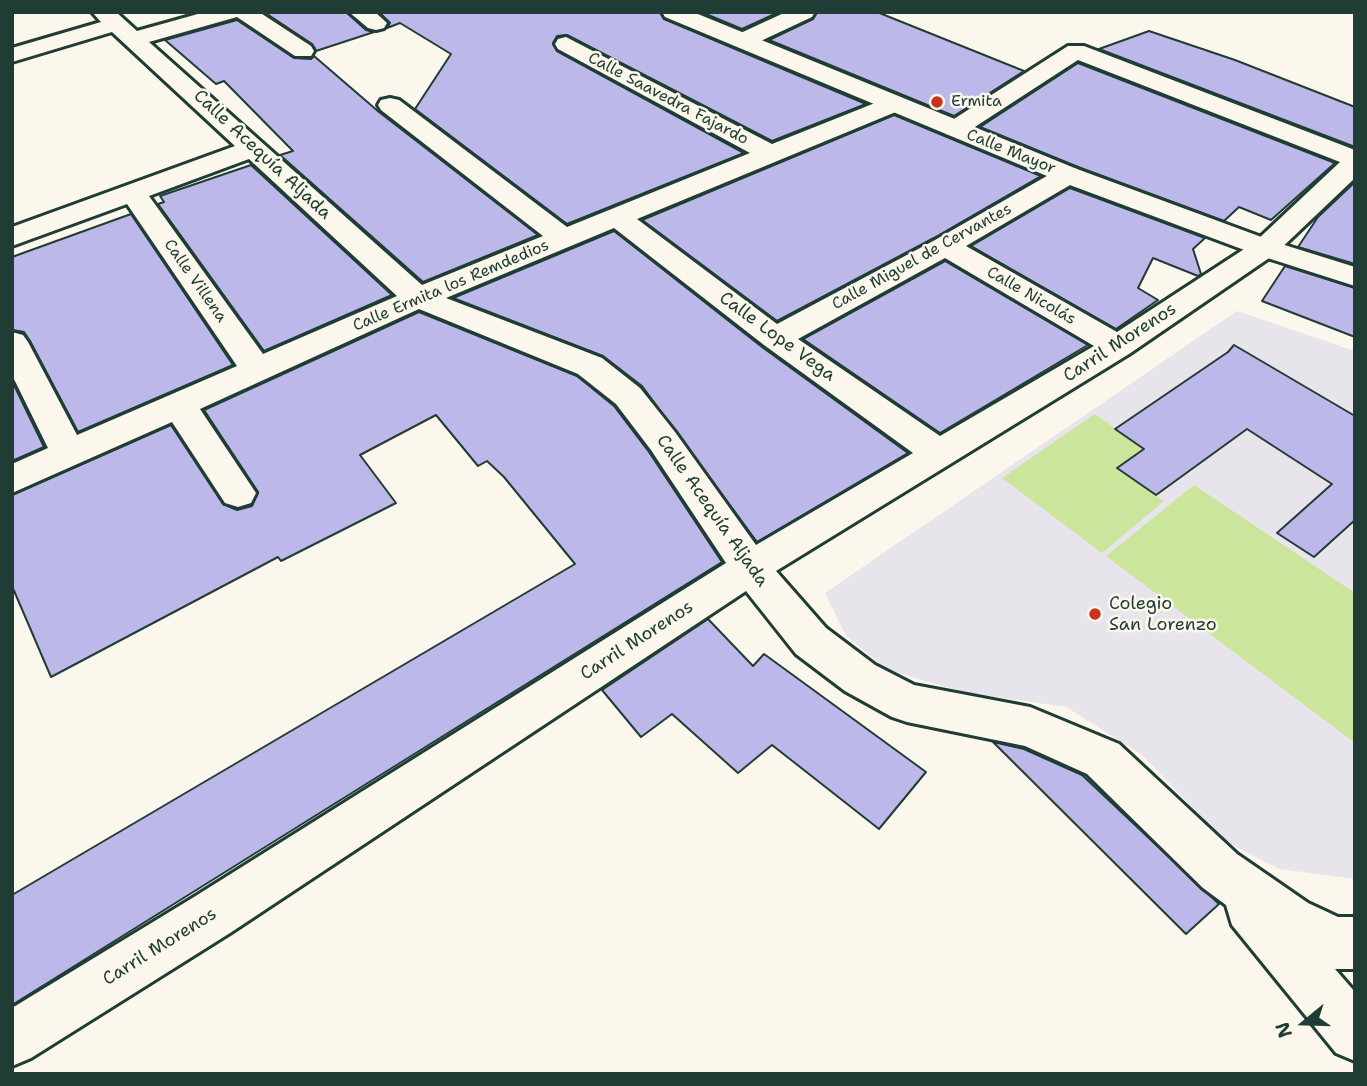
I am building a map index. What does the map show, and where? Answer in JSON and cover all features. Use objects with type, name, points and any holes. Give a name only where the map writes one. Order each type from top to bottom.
[{"type":"street","points":[[12,55],[118,25],[230,12]]},
{"type":"street","points":[[244,12],[303,51]]},
{"type":"street","name":"Calle Mayor","points":[[673,12],[1068,175],[1265,248],[1355,277]]},
{"type":"street","points":[[742,41],[804,12]]},
{"type":"street","name":"Calle Acequía Aljada","points":[[118,25],[418,298],[590,366],[628,396],[663,441],[750,568],[811,641],[860,678],[907,703],[1030,727],[1102,759],[1220,870],[1290,921],[1335,943],[1355,943]]},
{"type":"street","name":"Calle Saavedra Fajardo","points":[[566,44],[771,154]]},
{"type":"street","points":[[955,129],[1076,51],[1355,161]]},
{"type":"street","name":"Calle Ermita los Remdedios","points":[[12,479],[418,298],[894,104]]},
{"type":"street","points":[[390,105],[563,239]]},
{"type":"street","points":[[12,237],[254,148]]},
{"type":"street","name":"Carril Morenos","points":[[12,1040],[212,915],[750,568],[1118,346],[1265,248],[1355,161]]},
{"type":"street","name":"Calle Miguel de Cervantes","points":[[775,338],[945,246],[1068,175]]},
{"type":"street","name":"Calle Villena","points":[[133,193],[257,370]]},
{"type":"street","name":"Calle Lope Vega","points":[[617,217],[775,338],[940,454]]},
{"type":"street","name":"Calle Nicolás","points":[[945,246],[1118,346]]},
{"type":"street","points":[[12,342],[69,454]]},
{"type":"street","points":[[179,405],[238,493]]},
{"type":"street","points":[[1220,870],[1355,1034]]},
{"type":"shaded area","name":"Colegio San Lorenzo","points":[[1237,311],[1355,351],[1355,879],[1279,869],[1225,841],[1142,755],[1066,707],[963,692],[888,670],[846,636],[825,593]]},
{"type":"green space","points":[[1095,414],[1144,449],[1117,468],[1164,501],[1102,553],[1002,478]]},
{"type":"green space","points":[[1194,485],[1355,593],[1355,743],[1106,556]]},
{"type":"building","points":[[264,12],[346,12],[366,30],[374,32],[316,51],[312,44]]},
{"type":"building","points":[[379,12],[660,12],[664,19],[866,104],[772,141],[567,35],[557,36],[553,43],[557,51],[744,153],[567,224],[415,109],[451,54],[400,23],[387,28],[390,23]]},
{"type":"building","points":[[701,12],[779,12],[742,29]]},
{"type":"building","points":[[817,12],[877,12],[1024,71],[954,116],[769,40],[813,19]]},
{"type":"building","points":[[237,20],[294,58],[311,59],[314,56],[379,112],[538,235],[423,282],[280,155],[293,151],[224,81],[216,84],[165,40]]},
{"type":"building","points":[[1149,31],[1235,60],[1355,107],[1355,147],[1099,49]]},
{"type":"building","points":[[1078,63],[1335,163],[1271,220],[1239,207],[1224,221],[980,127]]},
{"type":"building","points":[[894,115],[1041,176],[934,238],[777,321],[642,220]]},
{"type":"building","points":[[251,165],[392,295],[264,351],[158,204],[164,202],[160,196]]},
{"type":"building","points":[[1355,182],[1355,264],[1298,247],[1318,217]]},
{"type":"building","points":[[1070,188],[1205,238],[1193,249],[1201,274],[1198,276],[1153,258],[1138,288],[1158,300],[1116,329],[971,246]]},
{"type":"building","points":[[131,214],[233,365],[78,432],[30,341],[24,332],[12,330],[12,257]]},
{"type":"building","points":[[614,231],[762,347],[908,453],[757,542],[642,386],[603,356],[453,298]]},
{"type":"building","points":[[945,261],[1088,345],[940,433],[803,339]]},
{"type":"building","points":[[1285,266],[1355,288],[1355,337],[1262,301]]},
{"type":"building","points":[[419,312],[577,376],[614,406],[649,452],[722,562],[12,1005],[12,895],[575,564],[504,477],[487,461],[478,466],[436,415],[360,455],[396,503],[281,561],[278,557],[51,677],[12,586],[12,495],[171,425],[223,504],[237,510],[252,506],[258,492],[204,410]]},
{"type":"building","points":[[1234,345],[1355,416],[1355,520],[1314,557],[1277,533],[1332,484],[1247,429],[1156,495],[1117,468],[1144,449],[1115,429],[1228,352]]},
{"type":"building","points":[[12,381],[44,447],[12,461]]},
{"type":"building","points":[[708,619],[753,666],[764,654],[926,772],[879,829],[772,745],[738,773],[672,714],[641,737],[602,690]]},
{"type":"building","points":[[993,742],[1024,749],[1082,775],[1219,904],[1186,934]]},
{"type":"place","name":"Ermita","points":[[937,102]]},
{"type":"place","name":"Colegio San Lorenzo","points":[[1095,614]]}]
